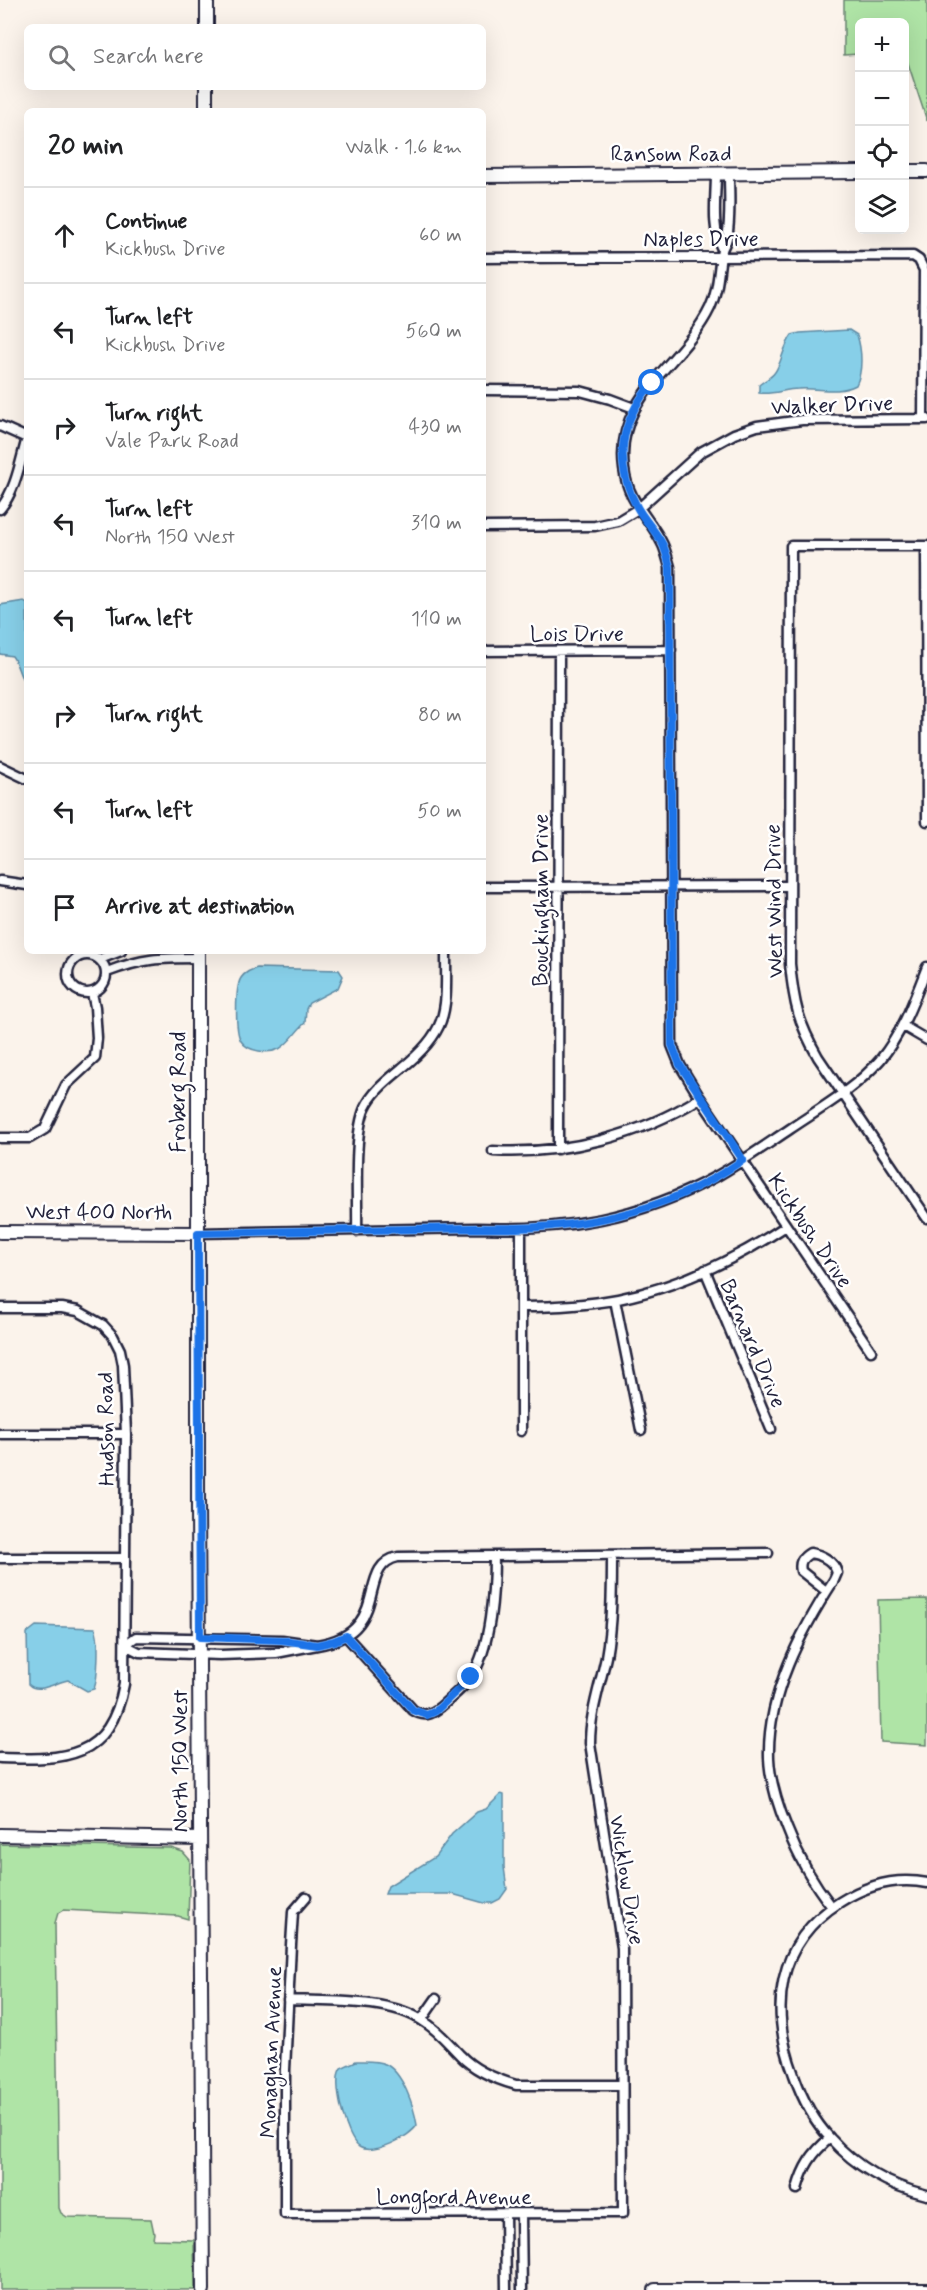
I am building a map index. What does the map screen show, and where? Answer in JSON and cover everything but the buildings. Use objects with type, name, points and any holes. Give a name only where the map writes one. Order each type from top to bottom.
[{"type":"street","points":[[207,0],[207,24]]},
{"type":"street","points":[[206,90],[206,108]]},
{"type":"street","points":[[909,171],[927,171]]},
{"type":"street","name":"Ransom Road","points":[[486,176],[855,172]]},
{"type":"street","name":"Kickbush Drive","points":[[716,174],[716,225],[722,253]]},
{"type":"street","name":"Kickbush Drive","points":[[729,174],[728,236],[722,253],[716,289],[704,321],[634,408],[626,430],[623,456],[627,483],[638,509],[663,544],[670,567],[672,1045],[680,1065],[700,1098],[871,1351]]},
{"type":"street","name":"Naples Drive","points":[[486,258],[722,253],[909,255],[919,260],[924,276],[925,419]]},
{"type":"street","points":[[486,390],[580,391],[634,408]]},
{"type":"street","name":"Walker Drive","points":[[486,527],[595,526],[618,521],[638,509],[701,452],[746,429],[789,420],[925,419]]},
{"type":"street","points":[[0,426],[24,437]]},
{"type":"street","points":[[0,509],[6,502],[14,484],[24,449]]},
{"type":"street","name":"West Wind Drive","points":[[926,546],[791,546],[790,964],[793,999],[802,1029],[818,1057],[927,1218]]},
{"type":"street","points":[[926,546],[927,821]]},
{"type":"street","name":"Lois Drive","points":[[486,651],[671,650]]},
{"type":"street","name":"Bouckingham Drive","points":[[558,1149],[559,651]]},
{"type":"street","points":[[0,766],[24,778]]},
{"type":"street","points":[[0,882],[24,885]]},
{"type":"street","points":[[486,887],[790,886]]},
{"type":"street","points":[[88,954],[74,960],[68,969],[68,976],[76,990],[92,993],[105,983],[107,972],[100,959],[92,954]]},
{"type":"street","points":[[100,959],[113,954]]},
{"type":"street","points":[[107,972],[145,959],[198,954]]},
{"type":"street","name":"Froberg Road","points":[[198,954],[198,1233]]},
{"type":"street","points":[[357,1231],[358,1135],[362,1117],[375,1093],[424,1050],[440,1027],[446,1010],[446,954]]},
{"type":"street","points":[[198,1233],[476,1228],[521,1230],[581,1224],[636,1211],[688,1191],[743,1160],[843,1093],[879,1061],[903,1026],[927,967]]},
{"type":"street","points":[[0,1138],[30,1138],[45,1129],[66,1085],[95,1058],[97,1038],[92,993]]},
{"type":"street","points":[[903,1026],[927,1040]]},
{"type":"street","points":[[493,1151],[558,1149],[592,1143],[626,1133],[700,1098]]},
{"type":"street","points":[[522,1307],[615,1300],[661,1287],[705,1270],[756,1245],[786,1226]]},
{"type":"street","points":[[521,1230],[521,1431]]},
{"type":"street","name":"West 400 North","points":[[0,1232],[198,1233]]},
{"type":"street","name":"North 150 West","points":[[198,1233],[203,2290]]},
{"type":"street","name":"Barnard Drive","points":[[705,1270],[771,1429]]},
{"type":"street","points":[[615,1300],[641,1430]]},
{"type":"street","name":"Hudson Road","points":[[0,1308],[62,1308],[78,1311],[103,1325],[113,1336],[120,1350],[123,1365],[126,1434],[125,1645],[121,1703],[108,1729],[82,1750],[69,1756],[40,1759],[0,1758]]},
{"type":"street","points":[[0,1434],[126,1434]]},
{"type":"street","points":[[317,1645],[282,1640],[200,1637],[136,1637],[125,1645],[139,1652],[276,1653],[317,1645],[334,1641],[346,1636],[358,1625],[366,1613],[375,1575],[382,1565],[389,1560],[404,1556],[768,1553]]},
{"type":"street","points":[[826,1591],[801,1571],[800,1564],[810,1553],[818,1554],[832,1563],[837,1573],[804,1629],[786,1669],[771,1725],[769,1758],[773,1788],[795,1848],[810,1877],[832,1907]]},
{"type":"street","name":"Wicklow Drive","points":[[612,1555],[612,1607],[606,1655],[590,1723],[590,1743],[622,1948],[623,2213]]},
{"type":"street","points":[[346,1636],[413,1710],[427,1715],[436,1711],[465,1684],[478,1663],[491,1606],[494,1556]]},
{"type":"street","points":[[0,1558],[124,1558]]},
{"type":"street","points":[[0,1835],[200,1839]]},
{"type":"street","points":[[927,1883],[906,1881],[876,1885],[861,1890],[832,1907],[805,1935],[792,1954],[780,1994],[782,2034],[800,2091],[811,2112],[830,2138],[849,2156],[883,2180],[927,2195]]},
{"type":"street","name":"Monaghan Avenue","points":[[285,2214],[285,2070],[293,1912],[306,1897]]},
{"type":"street","points":[[422,2019],[436,1999]]},
{"type":"street","points":[[288,2000],[371,2004],[398,2010],[422,2019],[478,2070],[501,2081],[534,2086],[622,2085]]},
{"type":"street","points":[[797,2190],[810,2157],[830,2138]]},
{"type":"street","name":"Longford Avenue","points":[[285,2214],[623,2213]]},
{"type":"street","points":[[505,2214],[506,2290]]},
{"type":"street","points":[[520,2214],[522,2290]]},
{"type":"street","points":[[655,2290],[927,2290]]},
{"type":"green space","points":[[844,0],[927,0],[927,121],[909,66],[909,18],[855,18],[855,54],[844,55]]},
{"type":"green space","points":[[927,1599],[927,1745],[881,1742],[878,1600]]},
{"type":"green space","points":[[0,1844],[171,1848],[183,1852],[190,1860],[188,1919],[178,1916],[63,1910],[58,1913],[55,1923],[59,2208],[61,2213],[67,2217],[151,2219],[153,2239],[194,2240],[195,2290],[0,2290]]},
{"type":"water","points":[[849,330],[857,335],[860,347],[861,367],[856,385],[841,390],[793,389],[759,393],[759,385],[775,372],[792,335]]},
{"type":"water","points":[[24,601],[24,681],[12,656],[0,654],[0,605]]},
{"type":"water","points":[[257,968],[339,970],[343,976],[338,988],[309,1003],[305,1023],[286,1044],[275,1051],[264,1052],[244,1045],[239,1036],[237,1019],[239,983],[244,974]]},
{"type":"water","points":[[36,1626],[95,1628],[98,1658],[94,1689],[87,1691],[68,1680],[42,1688],[28,1684],[27,1633]]},
{"type":"water","points":[[501,1794],[504,1795],[504,1867],[507,1889],[500,1899],[492,1903],[484,1903],[452,1894],[385,1894],[388,1886],[435,1857],[452,1834],[477,1812],[486,1809]]},
{"type":"water","points":[[356,2061],[385,2064],[397,2074],[407,2091],[417,2125],[407,2135],[391,2144],[365,2149],[354,2142],[349,2133],[341,2109],[338,2075],[341,2068]]},
{"type":"route","points":[[471,1677],[436,1711],[427,1715],[413,1710],[346,1636],[317,1645],[282,1640],[200,1637],[198,1233],[476,1228],[521,1230],[581,1224],[618,1216],[673,1198],[743,1160],[700,1098],[680,1065],[672,1045],[670,1027],[670,567],[663,544],[638,509],[632,496],[624,470],[623,456],[623,442],[629,418],[652,383]]}]
